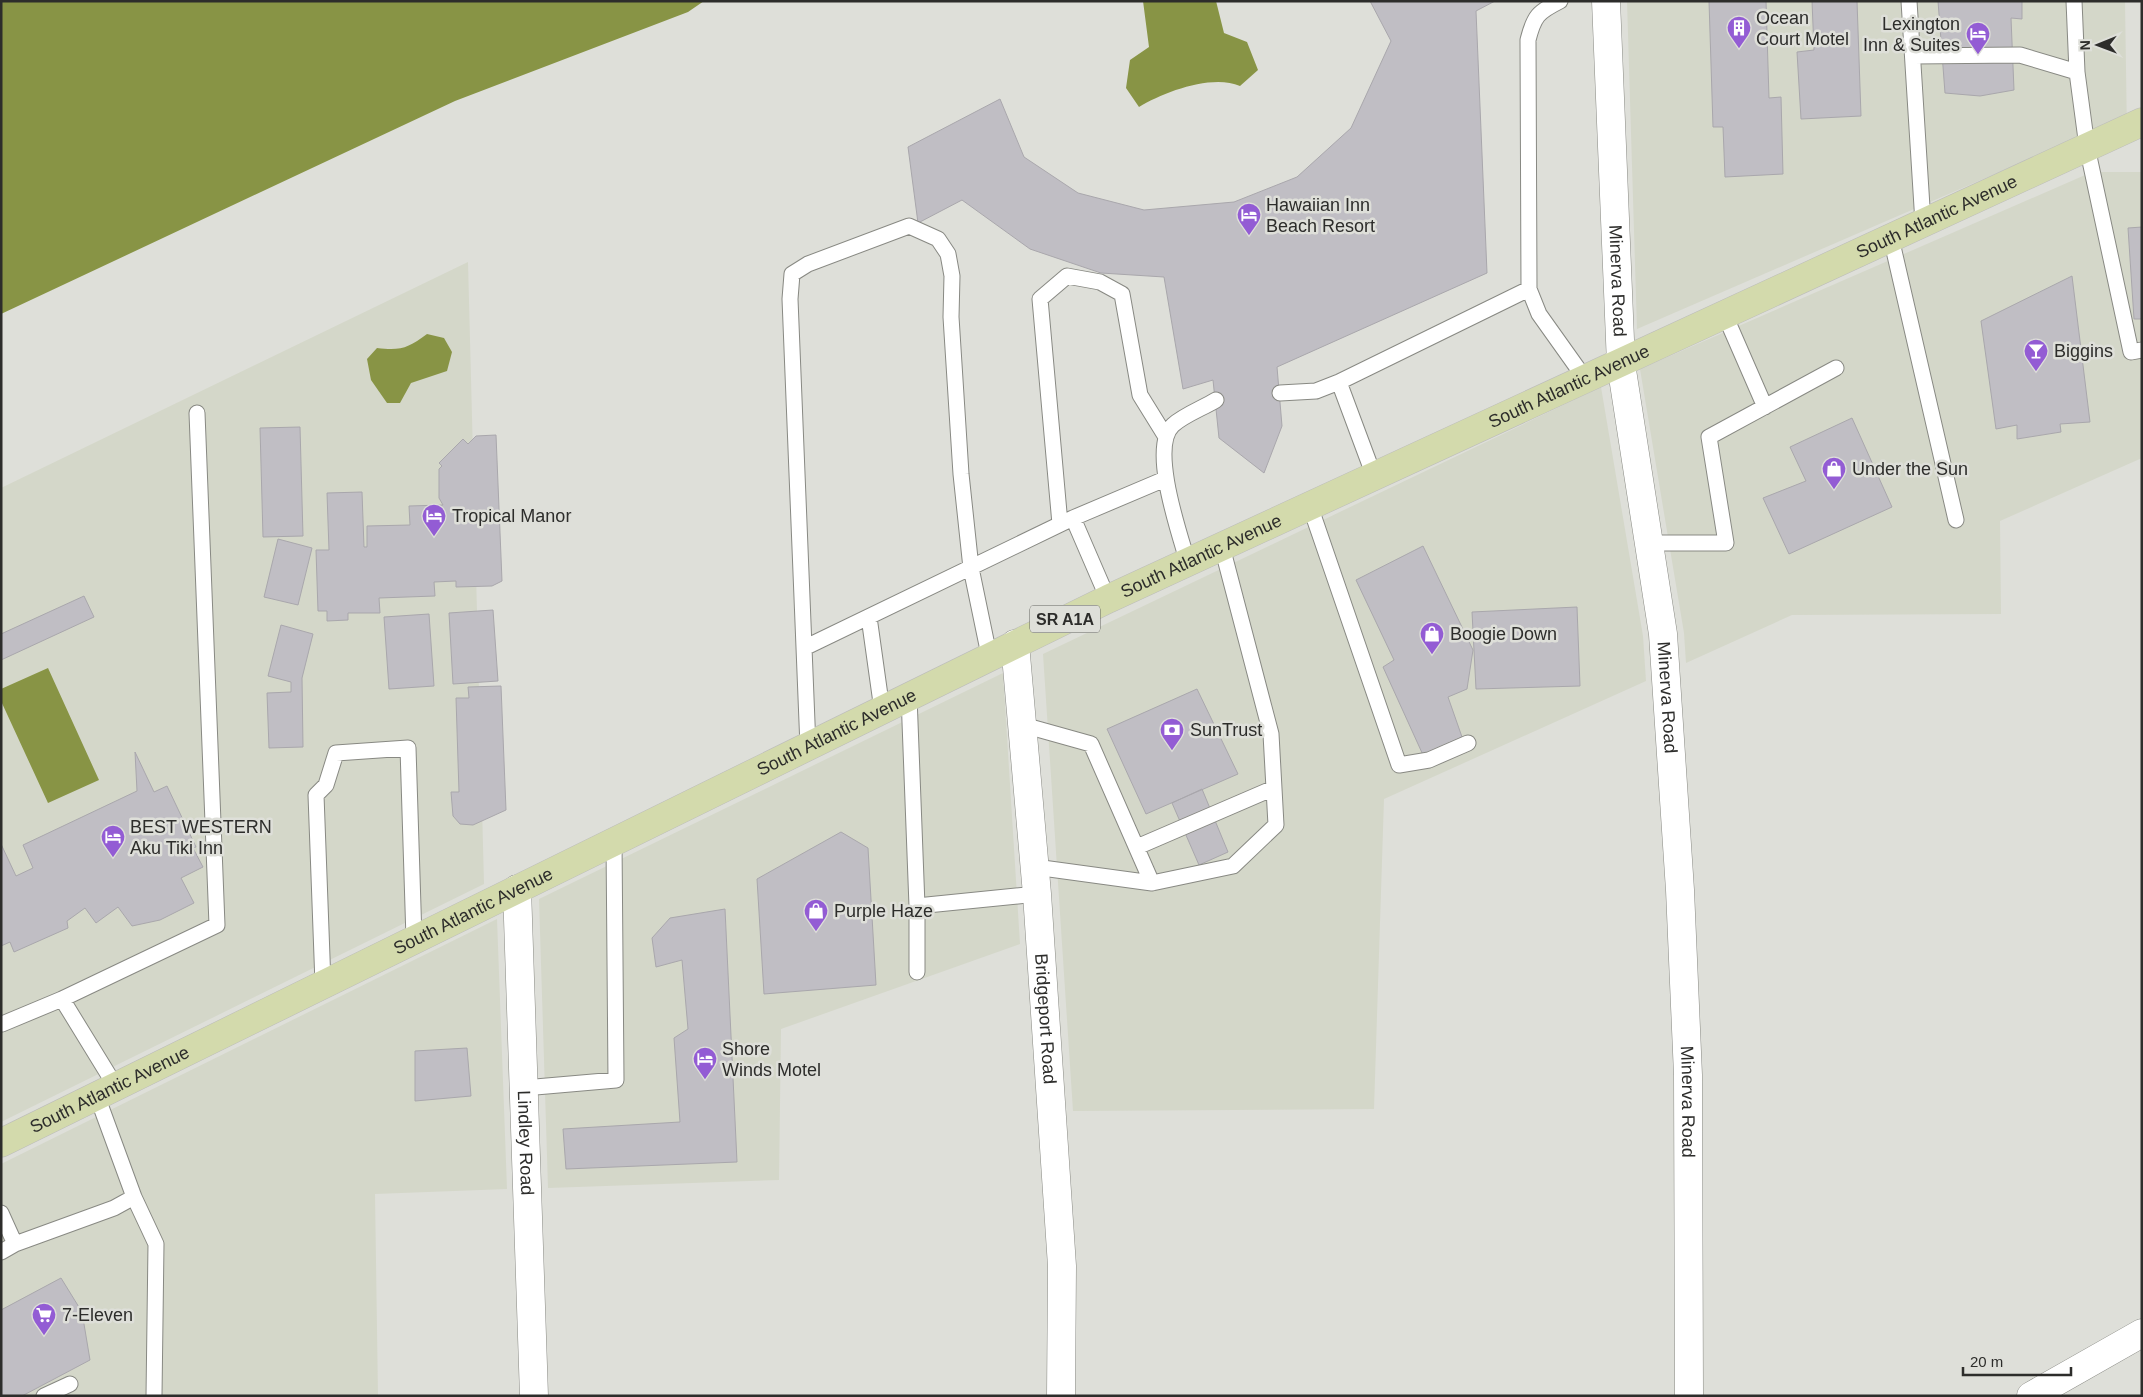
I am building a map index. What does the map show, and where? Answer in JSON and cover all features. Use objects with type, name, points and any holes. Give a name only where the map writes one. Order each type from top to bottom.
[{"type":"main road","name":"South Atlantic Avenue","points":[[1,1143],[1108,599],[1586,380],[1724,313],[2142,122]]},
{"type":"street","name":"Minerva Road","points":[[1606,1],[1620,364],[1663,634],[1680,899],[1688,1075],[1689,1396]]},
{"type":"street","name":"Bridgeport Road","points":[[1015,644],[1035,866],[1062,1266],[1060,1396]]},
{"type":"street","name":"Lindley Road","points":[[517,889],[534,1396]]},
{"type":"street","points":[[2031,1396],[2142,1333]]},
{"type":"lane","points":[[1560,1],[1541,11],[1532,22],[1528,40],[1529,289],[1539,314],[1586,380]]},
{"type":"lane","points":[[1909,1],[1923,223]]},
{"type":"lane","points":[[2074,1],[2077,72],[2087,147],[2130,352],[2142,350]]},
{"type":"lane","points":[[1913,56],[2020,55],[2077,72]]},
{"type":"lane","points":[[808,747],[790,299],[792,274],[808,264],[909,226],[938,239],[948,254],[961,474],[970,568],[989,656]]},
{"type":"lane","points":[[1891,238],[1956,520]]},
{"type":"lane","points":[[1108,599],[1066,521],[1040,299],[1066,276],[1100,282],[1122,294],[1140,394],[1166,437]]},
{"type":"lane","points":[[1280,393],[1316,391],[1339,382],[1529,289]]},
{"type":"lane","points":[[1724,313],[1765,407]]},
{"type":"lane","points":[[1648,543],[1726,543],[1709,437],[1836,368]]},
{"type":"lane","points":[[1339,382],[1374,476]]},
{"type":"lane","points":[[1188,563],[1165,479],[1166,437],[1172,426],[1216,400]]},
{"type":"lane","points":[[2,1024],[62,999],[217,925],[197,412]]},
{"type":"lane","points":[[804,648],[1066,521],[1165,479]]},
{"type":"lane","points":[[1310,506],[1399,765],[1429,760],[1468,743]]},
{"type":"lane","points":[[1035,866],[1152,883],[1233,866],[1276,825],[1271,734],[1222,547]]},
{"type":"lane","points":[[868,617],[882,710]]},
{"type":"lane","points":[[908,696],[917,906],[917,972]]},
{"type":"lane","points":[[1023,725],[1091,744],[1152,883]]},
{"type":"lane","points":[[323,984],[316,794],[326,785],[336,754],[408,748],[414,939]]},
{"type":"lane","points":[[1137,848],[1274,788]]},
{"type":"lane","points":[[524,1088],[616,1080],[614,842]]},
{"type":"lane","points":[[917,906],[1037,894]]},
{"type":"lane","points":[[62,999],[106,1091],[134,1197],[156,1244],[154,1396]]},
{"type":"lane","points":[[1,1252],[15,1244],[114,1208],[134,1197]]},
{"type":"lane","points":[[1,1213],[15,1244]]},
{"type":"lane","points":[[44,1396],[70,1384]]},
{"type":"shaded area","points":[[1,1],[704,1],[688,12],[455,101],[1,314]]},
{"type":"shaded area","points":[[1143,1],[1216,1],[1224,33],[1247,42],[1258,70],[1240,86],[1229,83],[1202,83],[1161,96],[1139,107],[1126,88],[1130,60],[1149,47]]},
{"type":"shaded area","points":[[1627,1],[2125,1],[2127,136],[2078,138],[1637,329]]},
{"type":"shaded area","points":[[2092,172],[2142,172],[2142,458],[2000,521],[2001,614],[1792,615],[1686,663],[1684,633],[1640,369]]},
{"type":"shaded area","points":[[468,262],[484,884],[1,1122],[1,488]]},
{"type":"shaded area","points":[[427,334],[444,338],[452,352],[447,371],[411,383],[400,403],[387,403],[371,380],[367,359],[377,348],[398,349],[415,343]]},
{"type":"shaded area","points":[[1601,387],[1643,636],[1646,681],[1384,799],[1374,1109],[1073,1111],[1043,654]]},
{"type":"shaded area","points":[[48,668],[99,780],[48,803],[1,701],[1,689]]},
{"type":"shaded area","points":[[1003,673],[1020,944],[781,1029],[779,1180],[548,1188],[539,899]]},
{"type":"shaded area","points":[[497,919],[507,1189],[375,1194],[378,1396],[1,1396],[1,1164]]},
{"type":"building","name":"Hawaiian Inn Beach Resort","points":[[1370,1],[1495,1],[1476,11],[1487,273],[1277,367],[1282,426],[1264,473],[1219,438],[1213,380],[1183,389],[1164,277],[1101,273],[1030,249],[962,200],[918,223],[908,147],[1000,99],[1024,157],[1078,193],[1144,210],[1234,202],[1297,177],[1351,128],[1391,41]]},
{"type":"building","name":"Ocean Court Motel","points":[[1709,1],[1766,1],[1769,98],[1781,97],[1783,174],[1725,177],[1723,127],[1713,127]]},
{"type":"building","name":"Ocean Court Motel","points":[[1812,1],[1857,1],[1861,116],[1801,119],[1797,52],[1814,50]]},
{"type":"building","name":"Lexington Inn & Suites","points":[[1938,1],[2022,1],[2022,19],[2011,18],[2014,90],[1980,96],[1945,93]]},
{"type":"building","points":[[2142,227],[2142,319],[2134,319],[2128,228]]},
{"type":"building","name":"Biggins","points":[[2072,276],[2090,422],[2060,424],[2061,432],[2017,439],[2017,425],[1996,429],[1981,321]]},
{"type":"building","name":"Under the Sun","points":[[1852,418],[1892,507],[1789,554],[1763,498],[1806,481],[1790,447]]},
{"type":"building","points":[[300,427],[303,536],[263,537],[260,428]]},
{"type":"building","name":"Tropical Manor","points":[[496,435],[502,581],[492,586],[456,587],[456,581],[434,582],[435,596],[379,598],[380,613],[348,613],[348,620],[327,621],[327,611],[318,611],[316,550],[329,550],[327,493],[362,492],[364,547],[367,547],[367,526],[410,525],[409,506],[443,505],[439,498],[439,469],[442,466],[439,463],[463,439],[468,444],[476,436]]},
{"type":"building","points":[[278,539],[312,548],[298,605],[264,597]]},
{"type":"building","name":"Boogie Down","points":[[1423,546],[1473,650],[1467,689],[1448,697],[1462,737],[1423,755],[1383,667],[1394,660],[1356,580]]},
{"type":"building","points":[[84,596],[94,617],[1,660],[1,634]]},
{"type":"building","points":[[1577,607],[1580,686],[1476,689],[1472,612]]},
{"type":"building","points":[[493,610],[498,681],[453,684],[449,613]]},
{"type":"building","points":[[429,614],[434,686],[389,689],[384,617]]},
{"type":"building","points":[[281,625],[313,634],[302,678],[303,747],[269,748],[267,693],[291,692],[291,682],[268,676]]},
{"type":"building","points":[[501,686],[506,810],[473,825],[460,824],[453,816],[451,792],[459,792],[456,698],[469,698],[468,687]]},
{"type":"building","name":"SunTrust","points":[[1197,689],[1238,774],[1146,814],[1107,729]]},
{"type":"building","name":"BEST WESTERN Aku Tiki Inn","points":[[135,752],[154,792],[167,786],[196,847],[193,848],[203,867],[181,878],[194,903],[160,920],[132,926],[118,907],[96,923],[85,908],[67,921],[68,928],[14,952],[10,942],[1,946],[1,844],[16,876],[33,868],[23,845],[137,791]]},
{"type":"building","points":[[1202,789],[1228,852],[1199,865],[1172,803]]},
{"type":"building","name":"Purple Haze","points":[[841,832],[868,848],[876,985],[764,994],[757,879]]},
{"type":"building","name":"Shore Winds Motel","points":[[725,909],[737,1162],[566,1169],[563,1129],[680,1122],[674,1038],[688,1029],[682,960],[656,967],[652,938],[670,918]]},
{"type":"building","points":[[467,1048],[471,1096],[415,1101],[415,1051]]},
{"type":"building","name":"7-Eleven","points":[[61,1278],[82,1312],[90,1360],[22,1396],[1,1396],[1,1310]]},
{"type":"place","name":"Ocean Court Motel","points":[[1739,49]]},
{"type":"place","name":"Lexington Inn & Suites","points":[[1978,55]]},
{"type":"place","name":"Hawaiian Inn Beach Resort","points":[[1249,236]]},
{"type":"place","name":"Biggins","points":[[2036,372]]},
{"type":"place","name":"Under the Sun","points":[[1834,490]]},
{"type":"place","name":"Tropical Manor","points":[[434,537]]},
{"type":"place","name":"Boogie Down","points":[[1432,655]]},
{"type":"place","name":"SunTrust","points":[[1172,751]]},
{"type":"place","name":"BEST WESTERN Aku Tiki Inn","points":[[113,858]]},
{"type":"place","name":"Purple Haze","points":[[816,932]]},
{"type":"place","name":"Shore Winds Motel","points":[[705,1080]]},
{"type":"place","name":"7-Eleven","points":[[44,1336]]}]
